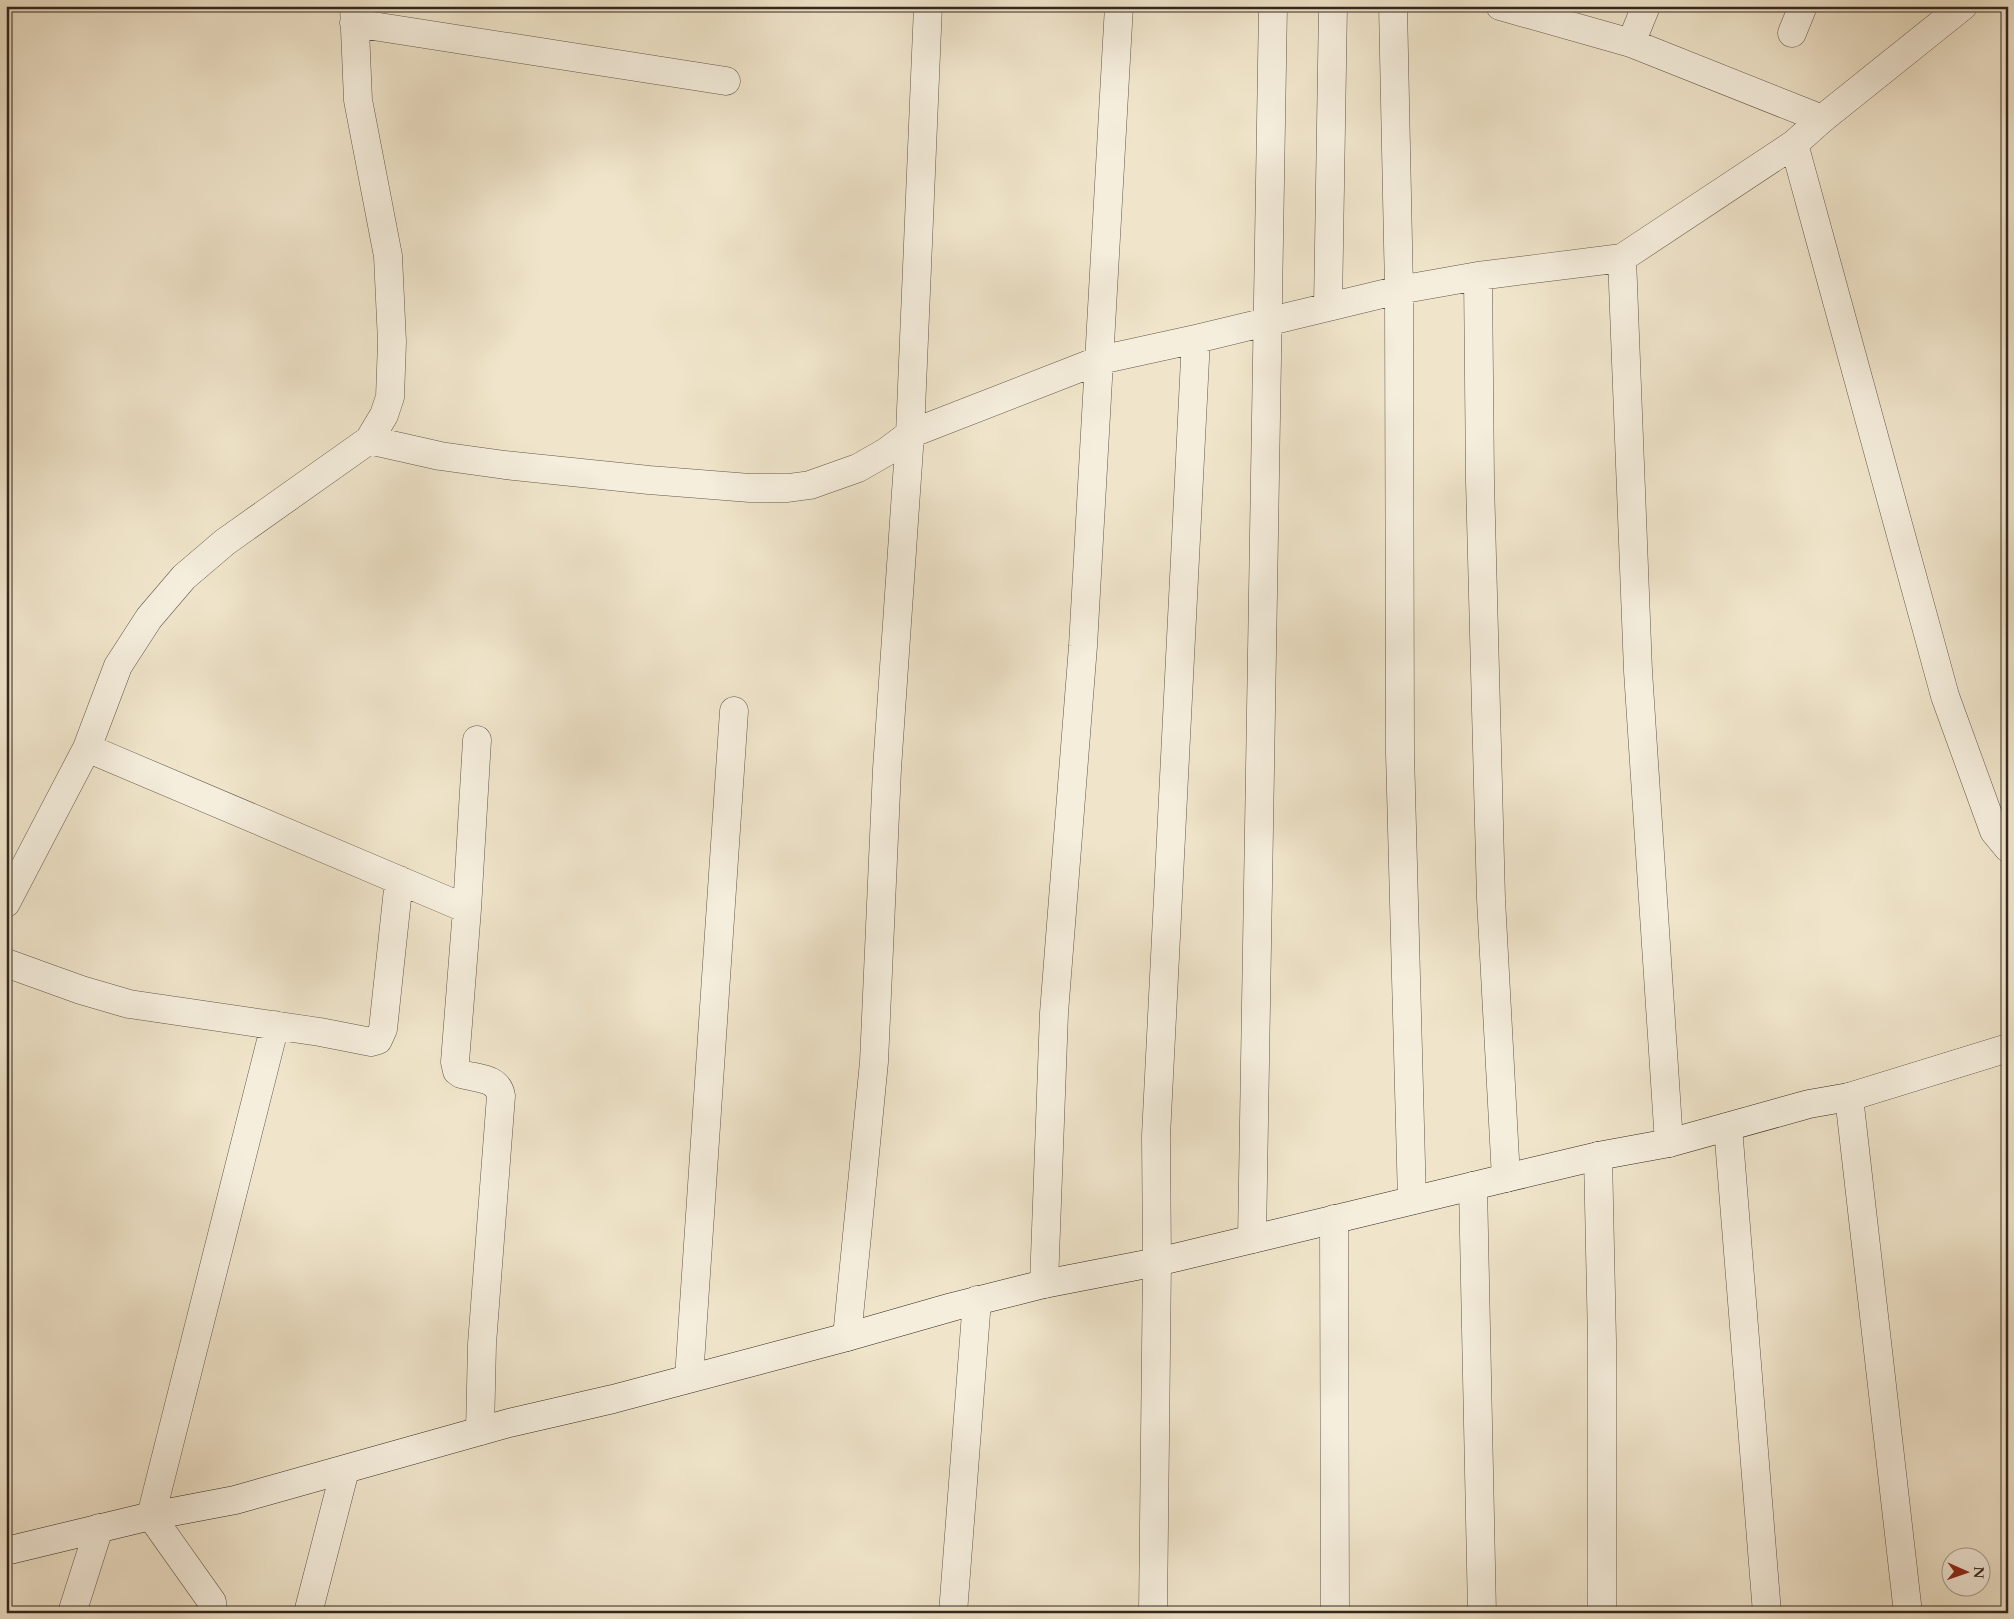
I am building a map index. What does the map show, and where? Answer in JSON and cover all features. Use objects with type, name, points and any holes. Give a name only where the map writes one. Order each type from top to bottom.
[{"type":"street","points":[[846,1337],[874,1062],[887,769],[910,434],[928,6]]},
{"type":"street","points":[[1044,1284],[1054,1013],[1083,646],[1119,6]]},
{"type":"street","points":[[1252,1240],[1273,6]]},
{"type":"street","points":[[1328,306],[1333,6]]},
{"type":"street","points":[[1393,6],[1399,290],[1400,753],[1412,1200]]},
{"type":"street","points":[[1500,6],[1538,12],[1631,43],[1822,118]]},
{"type":"street","points":[[1631,43],[1646,6]]},
{"type":"street","points":[[1792,33],[1803,6]]},
{"type":"street","points":[[369,440],[440,456],[505,465],[649,480],[750,488],[788,488],[810,485],[858,468],[886,452],[910,434],[1100,360],[1399,290],[1478,276],[1622,258],[1794,144],[1822,118],[1963,6]]},
{"type":"street","points":[[6,904],[87,748],[118,666],[149,618],[184,577],[226,542],[369,440],[384,415],[390,397],[392,342],[388,256],[358,100],[354,15],[726,81]]},
{"type":"street","points":[[1794,144],[1945,696],[1994,831],[2008,848]]},
{"type":"street","points":[[1622,258],[1638,671],[1669,1143]]},
{"type":"street","points":[[1478,276],[1480,481],[1490,879],[1506,1178]]},
{"type":"street","points":[[1153,1613],[1157,1262],[1156,1136],[1196,339]]},
{"type":"street","points":[[690,1378],[734,711]]},
{"type":"street","points":[[477,740],[456,1068],[461,1074],[493,1082],[500,1090],[501,1096],[482,1344],[480,1431]]},
{"type":"street","points":[[87,748],[467,909]]},
{"type":"street","points":[[6,962],[80,990],[129,1004],[320,1032],[371,1042],[378,1040],[383,1029],[399,880]]},
{"type":"street","points":[[214,1613],[212,1602],[151,1516],[275,1025]]},
{"type":"street","points":[[6,1551],[151,1516],[235,1500],[480,1431],[613,1399],[977,1300],[1252,1240],[1598,1156],[1669,1143],[1809,1104],[1849,1097],[2008,1048]]},
{"type":"street","points":[[1849,1097],[1908,1613]]},
{"type":"street","points":[[1728,1127],[1767,1613]]},
{"type":"street","points":[[1598,1156],[1602,1341],[1602,1613]]},
{"type":"street","points":[[1473,1186],[1482,1613]]},
{"type":"street","points":[[1334,1219],[1335,1613]]},
{"type":"street","points":[[953,1613],[977,1300]]},
{"type":"street","points":[[308,1613],[345,1470]]},
{"type":"street","points":[[72,1613],[99,1528]]}]
